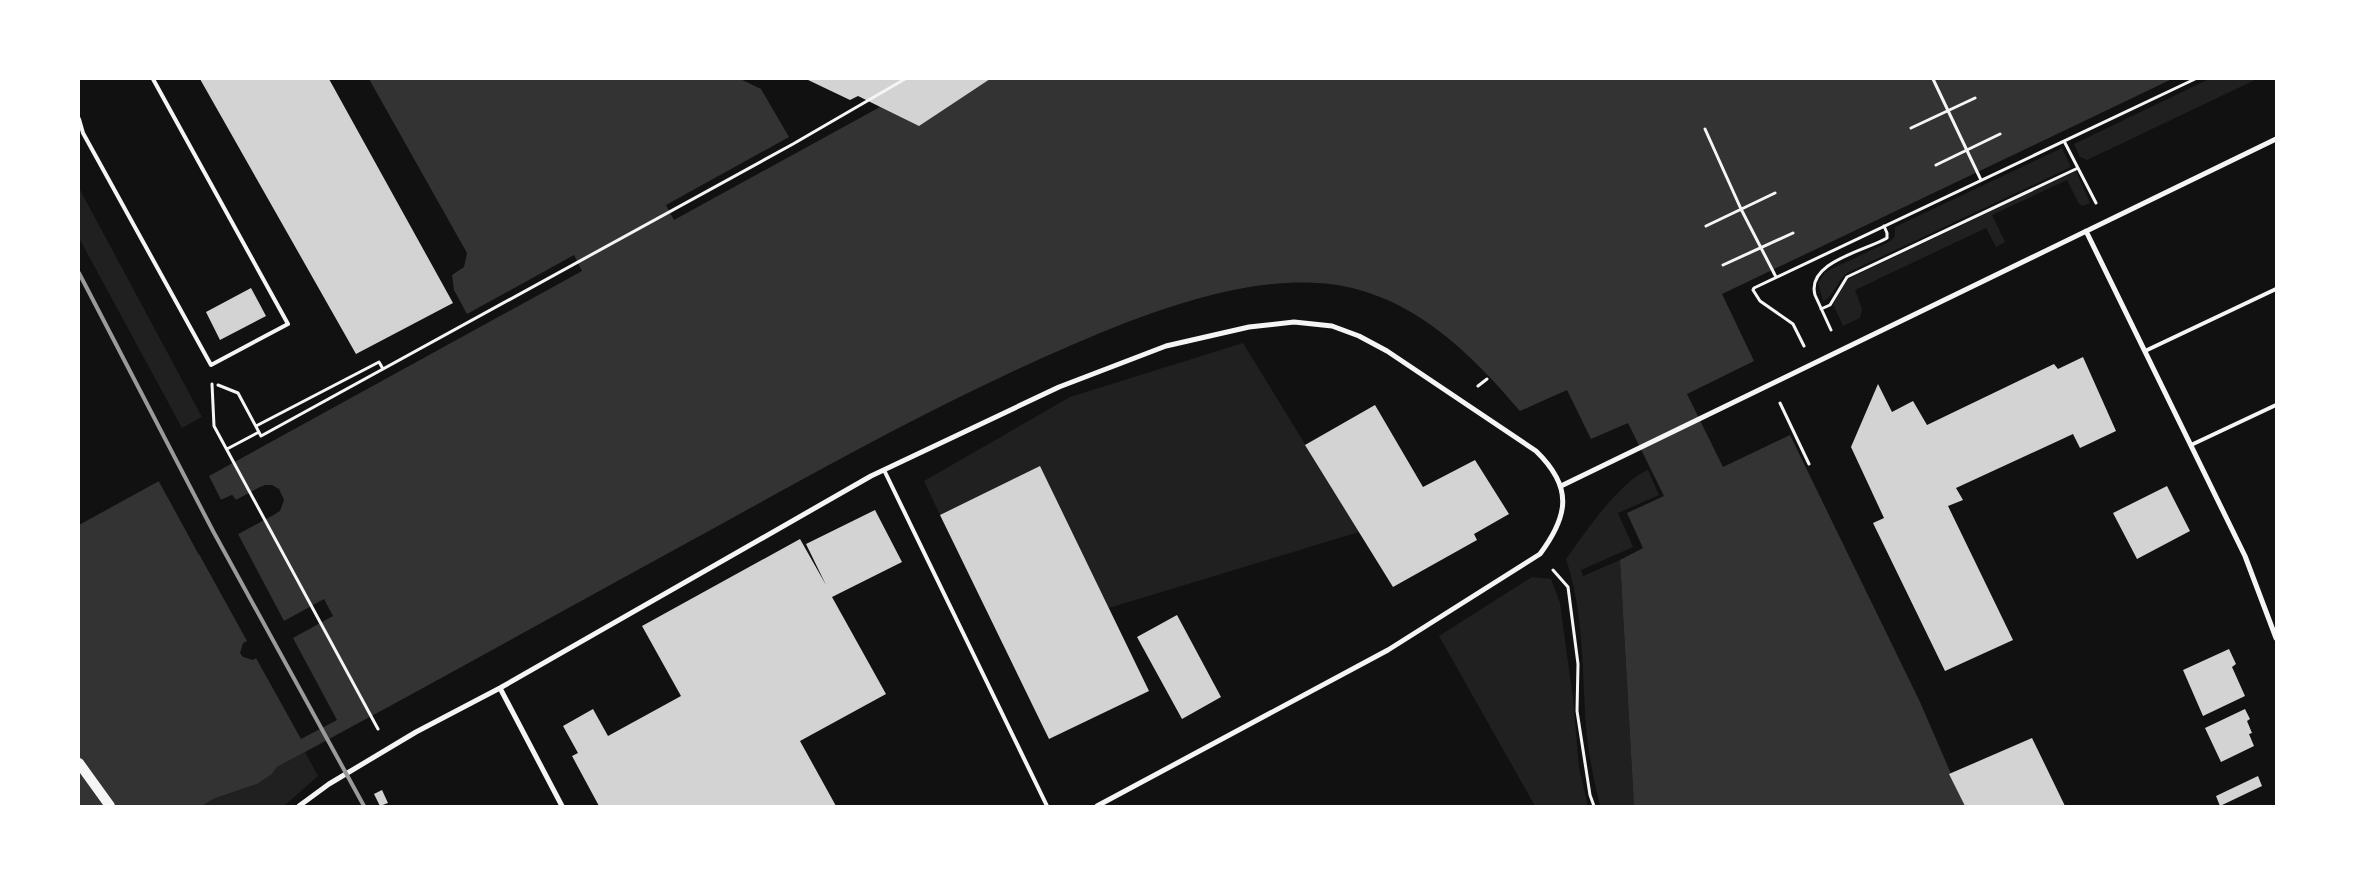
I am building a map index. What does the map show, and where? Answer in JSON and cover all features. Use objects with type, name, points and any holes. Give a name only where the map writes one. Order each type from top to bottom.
[{"type":"main road","points":[[79,763],[110,806]]},
{"type":"street","points":[[1561,486],[2276,139]]},
{"type":"street","points":[[2086,231],[2246,556],[2276,638]]},
{"type":"street","points":[[299,806],[329,784],[416,732],[500,688],[884,470],[1059,387],[1166,346],[1249,327],[1294,322],[1332,326],[1359,336],[1386,351],[1536,451],[1547,462],[1561,486],[1563,499],[1561,520],[1552,538],[1540,554],[1388,650],[1098,806]]},
{"type":"street","points":[[500,688],[562,806]]},
{"type":"lane","points":[[79,119],[83,133],[211,365],[288,324],[153,79]]},
{"type":"lane","points":[[2145,351],[2276,289]]},
{"type":"lane","points":[[2191,446],[2276,405]]},
{"type":"lane","points":[[884,470],[1047,806]]},
{"type":"path","points":[[380,734],[214,426],[212,382],[238,394],[261,436],[793,144],[905,79]]},
{"type":"path","points":[[1932,79],[1981,180]]},
{"type":"path","points":[[1791,322],[1760,301],[1753,290],[1776,277],[2189,80],[2195,79]]},
{"type":"path","points":[[1911,128],[1975,98]]},
{"type":"path","points":[[1705,129],[1741,209],[1776,277]]},
{"type":"path","points":[[1936,165],[2000,134]]},
{"type":"path","points":[[2064,141],[2105,222]]},
{"type":"path","points":[[1821,309],[1830,305],[1846,277],[2078,168]]},
{"type":"path","points":[[1706,226],[1775,193]]},
{"type":"path","points":[[1841,350],[1821,309],[1814,289],[1815,278],[1828,265],[1885,239],[1888,236],[1884,226]]},
{"type":"path","points":[[1723,265],[1793,233]]},
{"type":"path","points":[[256,426],[379,362],[383,370]]},
{"type":"path","points":[[1478,386],[1487,379]]},
{"type":"path","points":[[1771,384],[1809,464]]},
{"type":"path","points":[[227,449],[259,432]]},
{"type":"path","points":[[1540,554],[1568,587],[1578,664],[1577,711],[1590,795],[1594,806]]},
{"type":"shaded area","points":[[369,79],[740,79],[761,89],[789,137],[666,205],[674,220],[931,79],[2172,79],[1722,294],[1754,361],[1687,394],[1723,467],[1790,435],[1920,702],[1965,806],[1634,806],[1620,560],[1643,548],[1627,513],[1664,496],[1628,423],[1591,439],[1567,390],[1520,411],[1481,368],[1437,329],[1413,313],[1387,300],[1359,290],[1330,284],[1297,282],[1229,291],[1194,299],[1160,310],[1065,348],[976,389],[845,456],[277,767],[272,774],[257,784],[213,799],[202,806],[79,806],[79,525],[159,481],[199,555],[277,513],[262,486],[236,500],[232,495],[221,500],[209,476],[582,271],[574,255],[467,314],[454,290],[452,275],[464,267],[467,253]]},
{"type":"shaded area","points":[[2209,79],[2257,79],[2087,160],[2080,157],[2074,144]]},
{"type":"shaded area","points":[[2062,148],[2071,167],[1849,272],[1831,295],[1823,301],[1818,283],[1825,272],[1891,241],[1895,236],[1895,227]]},
{"type":"shaded area","points":[[2076,171],[2090,203],[2083,206],[2079,204],[2067,180],[1992,215],[2005,242],[1996,247],[1986,228],[1855,290],[1862,309],[1860,318],[1843,326],[1833,304],[1848,279]]},
{"type":"shaded area","points":[[79,188],[202,417],[182,428],[79,238]]},
{"type":"shaded area","points":[[1243,343],[1359,532],[1109,608],[1040,467],[940,515],[924,481],[1070,397]]},
{"type":"shaded area","points":[[1648,470],[1659,495],[1618,513],[1633,547],[1581,570],[1583,576],[1620,560],[1634,806],[1600,806],[1587,736],[1579,621],[1572,579],[1566,559],[1614,496],[1637,476]]},
{"type":"shaded area","points":[[1532,577],[1551,579],[1560,603],[1573,699],[1579,768],[1588,806],[1535,806],[1439,636]]},
{"type":"shaded area","points":[[305,752],[318,776],[284,806],[202,806],[213,799],[257,784],[272,774],[277,767]]},
{"type":"pier","points":[[207,474],[221,500],[232,495],[236,500],[265,485],[272,485],[279,489],[284,500],[280,511],[238,534],[284,621],[324,599],[333,616],[293,638],[337,720],[301,739],[256,658],[253,660],[243,657],[240,653],[243,643],[247,641],[157,478],[161,479],[200,552],[274,512],[261,489],[236,502],[231,497],[220,502],[206,477]]},
{"type":"building","points":[[200,79],[329,79],[453,303],[356,354]]},
{"type":"building","points":[[806,79],[990,79],[919,126],[858,96],[850,100]]},
{"type":"building","points":[[251,288],[266,316],[220,340],[206,312]]},
{"type":"building","points":[[2083,357],[2116,431],[2080,448],[2073,434],[1956,488],[1963,500],[1948,506],[2013,640],[1945,671],[1873,523],[1884,518],[1851,447],[1878,384],[1892,412],[1913,401],[1927,425],[2054,364],[2058,369]]},
{"type":"building","points":[[1375,405],[1423,487],[1475,460],[1509,514],[1474,534],[1477,540],[1393,587],[1305,445]]},
{"type":"building","points":[[1040,466],[1149,691],[1049,739],[940,515]]},
{"type":"building","points":[[2167,486],[2190,531],[2137,559],[2113,513]]},
{"type":"building","points":[[875,510],[902,562],[832,597],[886,694],[800,741],[836,806],[599,806],[572,756],[578,753],[563,726],[593,709],[608,736],[681,696],[642,626],[800,539],[826,585],[806,544]]},
{"type":"building","points":[[1177,615],[1221,697],[1182,719],[1137,637]]},
{"type":"building","points":[[2229,649],[2236,664],[2232,667],[2245,696],[2203,716],[2183,670]]},
{"type":"building","points":[[2245,709],[2250,719],[2247,721],[2252,733],[2249,734],[2254,746],[2221,762],[2205,728]]},
{"type":"building","points":[[2032,738],[2065,806],[1965,806],[1949,774]]},
{"type":"building","points":[[2258,776],[2262,786],[2220,806],[2216,796]]},
{"type":"building","points":[[382,790],[388,803],[380,806],[374,794]]},
{"type":"railway","points":[[79,273],[213,531],[364,806]]}]
